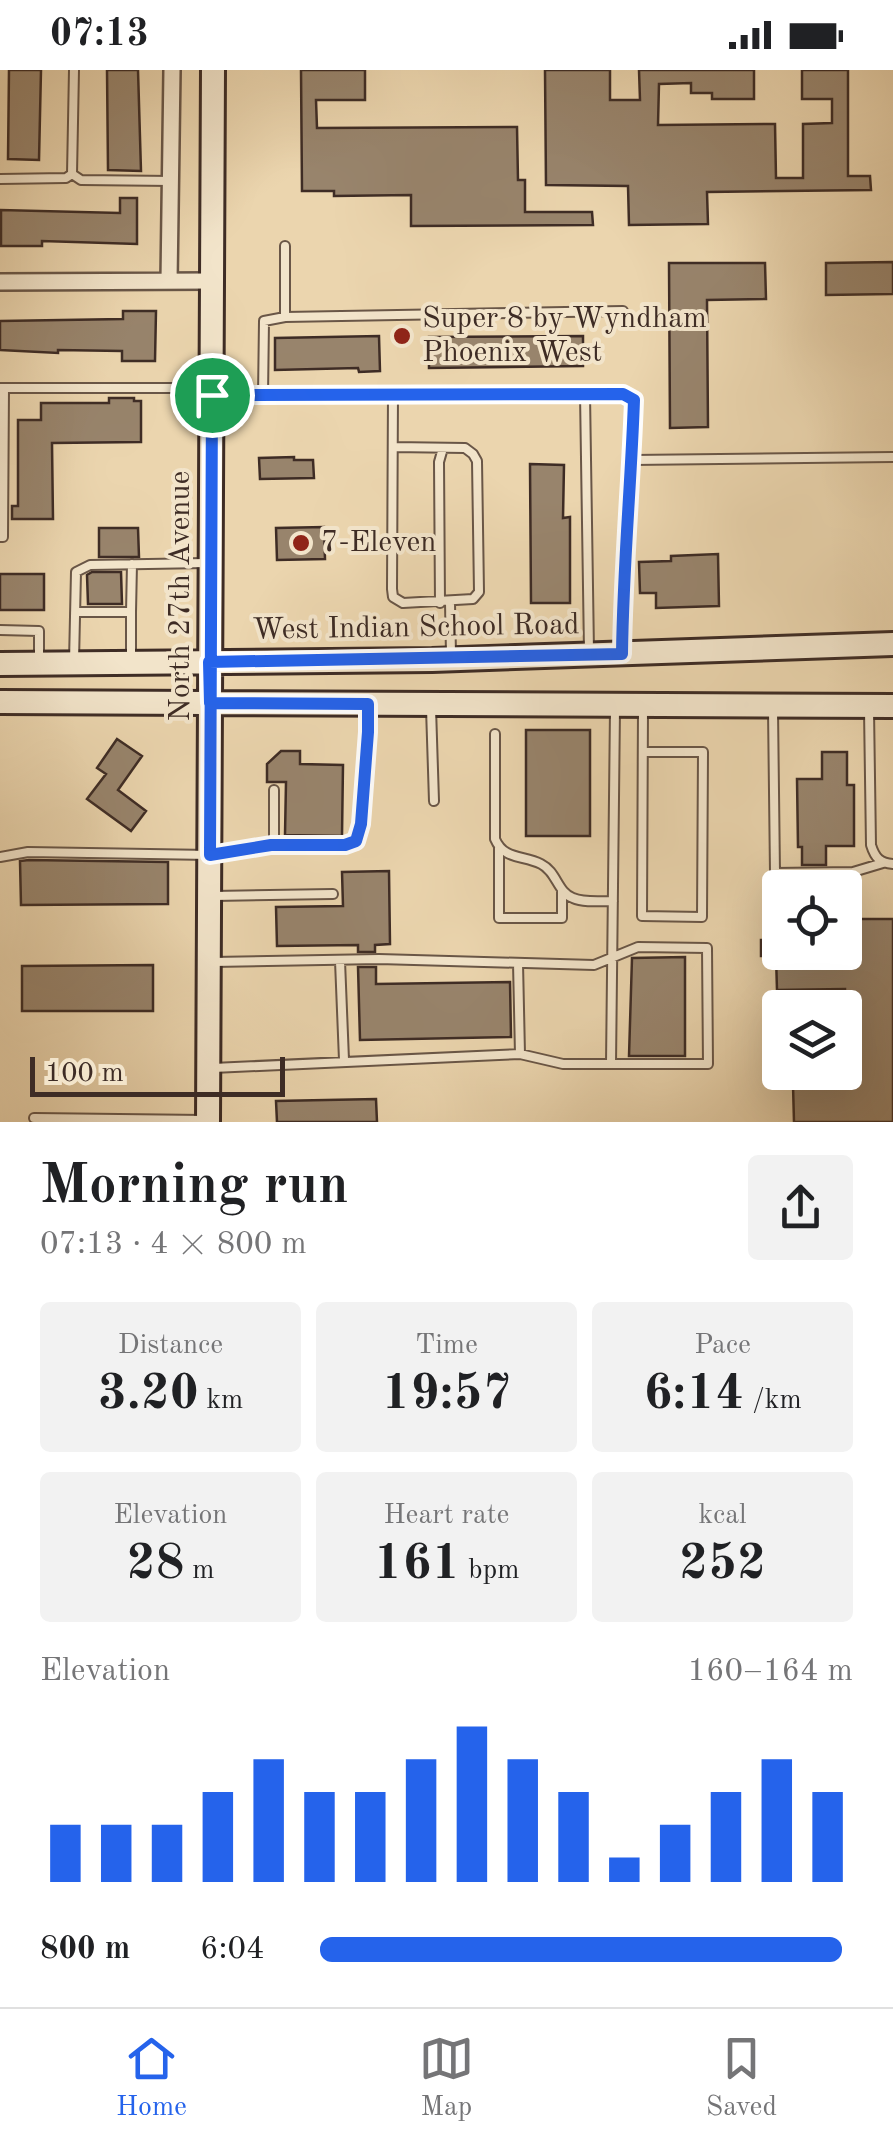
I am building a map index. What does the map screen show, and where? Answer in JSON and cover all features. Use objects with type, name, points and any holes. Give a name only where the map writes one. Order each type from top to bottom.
[{"type":"main road","name":"North 27th Avenue","points":[[208,1121],[213,70]]},
{"type":"main road","name":"West Indian School Road","points":[[0,664],[450,659],[893,644]]},
{"type":"main road","points":[[0,702],[881,706]]},
{"type":"street","points":[[169,280],[172,70]]},
{"type":"street","points":[[0,282],[212,281]]},
{"type":"lane","points":[[72,174],[74,70]]},
{"type":"lane","points":[[0,179],[66,178],[72,174]]},
{"type":"lane","points":[[72,174],[81,180],[172,181]]},
{"type":"lane","points":[[285,246],[285,317]]},
{"type":"lane","points":[[262,395],[264,321],[285,317],[623,311]]},
{"type":"lane","points":[[0,536],[4,537],[2,388],[262,395],[623,394],[634,400],[624,542],[622,654]]},
{"type":"lane","points":[[393,394],[393,447],[393,597],[403,603],[468,602],[478,592],[477,461],[470,450],[393,447]]},
{"type":"lane","points":[[585,394],[589,655]]},
{"type":"lane","points":[[443,448],[439,462],[450,659]]},
{"type":"lane","points":[[632,460],[893,456]]},
{"type":"lane","points":[[74,663],[76,572],[90,565],[211,563]]},
{"type":"lane","points":[[131,662],[132,564]]},
{"type":"lane","points":[[75,612],[132,612]]},
{"type":"lane","points":[[0,630],[38,631],[40,663]]},
{"type":"lane","points":[[0,857],[28,852],[210,855],[274,845],[351,844],[359,837],[368,704]]},
{"type":"lane","points":[[430,704],[434,801]]},
{"type":"lane","points":[[610,1064],[615,705]]},
{"type":"lane","points":[[643,705],[642,916],[702,917],[703,752],[643,752]]},
{"type":"lane","points":[[773,705],[775,873],[853,872],[888,864]]},
{"type":"lane","points":[[881,706],[871,845],[874,856],[888,864]]},
{"type":"lane","points":[[494,734],[499,918],[562,918],[562,890],[554,874],[542,864],[510,856],[499,848]]},
{"type":"lane","points":[[274,790],[274,845]]},
{"type":"lane","points":[[562,890],[574,899],[613,901]]},
{"type":"lane","points":[[210,896],[332,894]]},
{"type":"lane","points":[[208,1069],[520,1054],[563,1064],[708,1064],[707,948],[638,947],[594,965],[380,958],[209,962]]},
{"type":"lane","points":[[340,961],[344,1060]]},
{"type":"lane","points":[[518,963],[520,1054]]},
{"type":"lane","points":[[34,1118],[208,1121]]},
{"type":"building","points":[[9,70],[41,70],[39,160],[8,159]]},
{"type":"building","points":[[107,70],[138,70],[141,171],[108,170]]},
{"type":"building","points":[[301,70],[365,70],[365,100],[316,100],[317,128],[517,127],[518,180],[525,180],[525,212],[592,212],[593,225],[411,226],[411,195],[334,196],[334,191],[302,191]]},
{"type":"building","points":[[545,70],[610,70],[610,100],[640,100],[639,70],[754,70],[754,99],[712,99],[712,93],[691,93],[691,83],[659,84],[658,125],[775,124],[776,178],[803,178],[803,124],[832,123],[832,99],[802,99],[802,70],[848,70],[848,176],[870,176],[871,190],[707,192],[708,224],[629,225],[628,186],[546,185]]},
{"type":"building","points":[[120,198],[137,198],[137,244],[42,241],[42,246],[1,246],[1,210],[120,213]]},
{"type":"building","points":[[893,262],[893,294],[826,295],[826,263]]},
{"type":"building","points":[[669,263],[765,263],[766,299],[707,300],[708,427],[670,428]]},
{"type":"building","points":[[123,311],[156,311],[155,361],[122,361],[122,351],[0,350],[0,321],[123,319]]},
{"type":"building","points":[[379,336],[380,371],[275,370],[275,338]]},
{"type":"building","points":[[583,336],[583,366],[429,368],[429,337]]},
{"type":"building","points":[[109,398],[141,401],[141,442],[52,443],[53,519],[12,519],[12,506],[18,506],[18,420],[41,420],[41,403],[109,403]]},
{"type":"building","points":[[259,458],[313,460],[314,478],[260,479]]},
{"type":"building","points":[[530,464],[564,465],[563,518],[570,517],[570,603],[531,603]]},
{"type":"building","name":"7-Eleven","points":[[324,527],[325,559],[277,560],[276,528]]},
{"type":"building","points":[[99,528],[138,528],[139,557],[99,557]]},
{"type":"building","points":[[718,554],[719,606],[656,608],[656,593],[640,593],[639,562]]},
{"type":"building","points":[[121,572],[122,604],[88,604],[87,575]]},
{"type":"building","points":[[0,574],[44,574],[44,610],[0,610]]},
{"type":"building","points":[[526,730],[590,730],[590,836],[526,836]]},
{"type":"building","points":[[117,739],[142,756],[118,790],[146,811],[131,831],[87,799],[106,774],[97,768]]},
{"type":"building","points":[[281,751],[300,751],[300,764],[343,765],[342,836],[285,835],[286,782],[267,782],[267,764]]},
{"type":"building","points":[[822,752],[847,752],[847,785],[854,785],[854,846],[826,846],[826,865],[802,865],[797,779],[822,779]]},
{"type":"building","points":[[20,861],[168,862],[168,904],[21,905]]},
{"type":"building","points":[[389,871],[390,944],[375,945],[375,952],[358,952],[358,945],[277,946],[276,907],[343,906],[342,872]]},
{"type":"building","points":[[862,919],[893,919],[893,1122],[794,1122],[793,1090],[862,1090],[862,990],[777,990],[776,970],[862,970]]},
{"type":"building","points":[[685,957],[685,1056],[629,1056],[632,958]]},
{"type":"building","points":[[153,965],[153,1011],[22,1011],[22,966]]},
{"type":"building","points":[[358,967],[376,967],[376,984],[510,982],[511,1037],[360,1040]]},
{"type":"building","points":[[376,1099],[377,1122],[277,1122],[276,1101]]},
{"type":"place","name":"Super 8 by Wyndham Phoenix West","points":[[402,336]]},
{"type":"place","name":"7-Eleven","points":[[301,543]]},
{"type":"route","points":[[212,395],[209,662],[210,855],[271,845],[345,845],[356,841],[361,824],[368,704],[210,703],[209,662],[622,654],[624,542],[634,400],[623,394],[212,395]]}]
